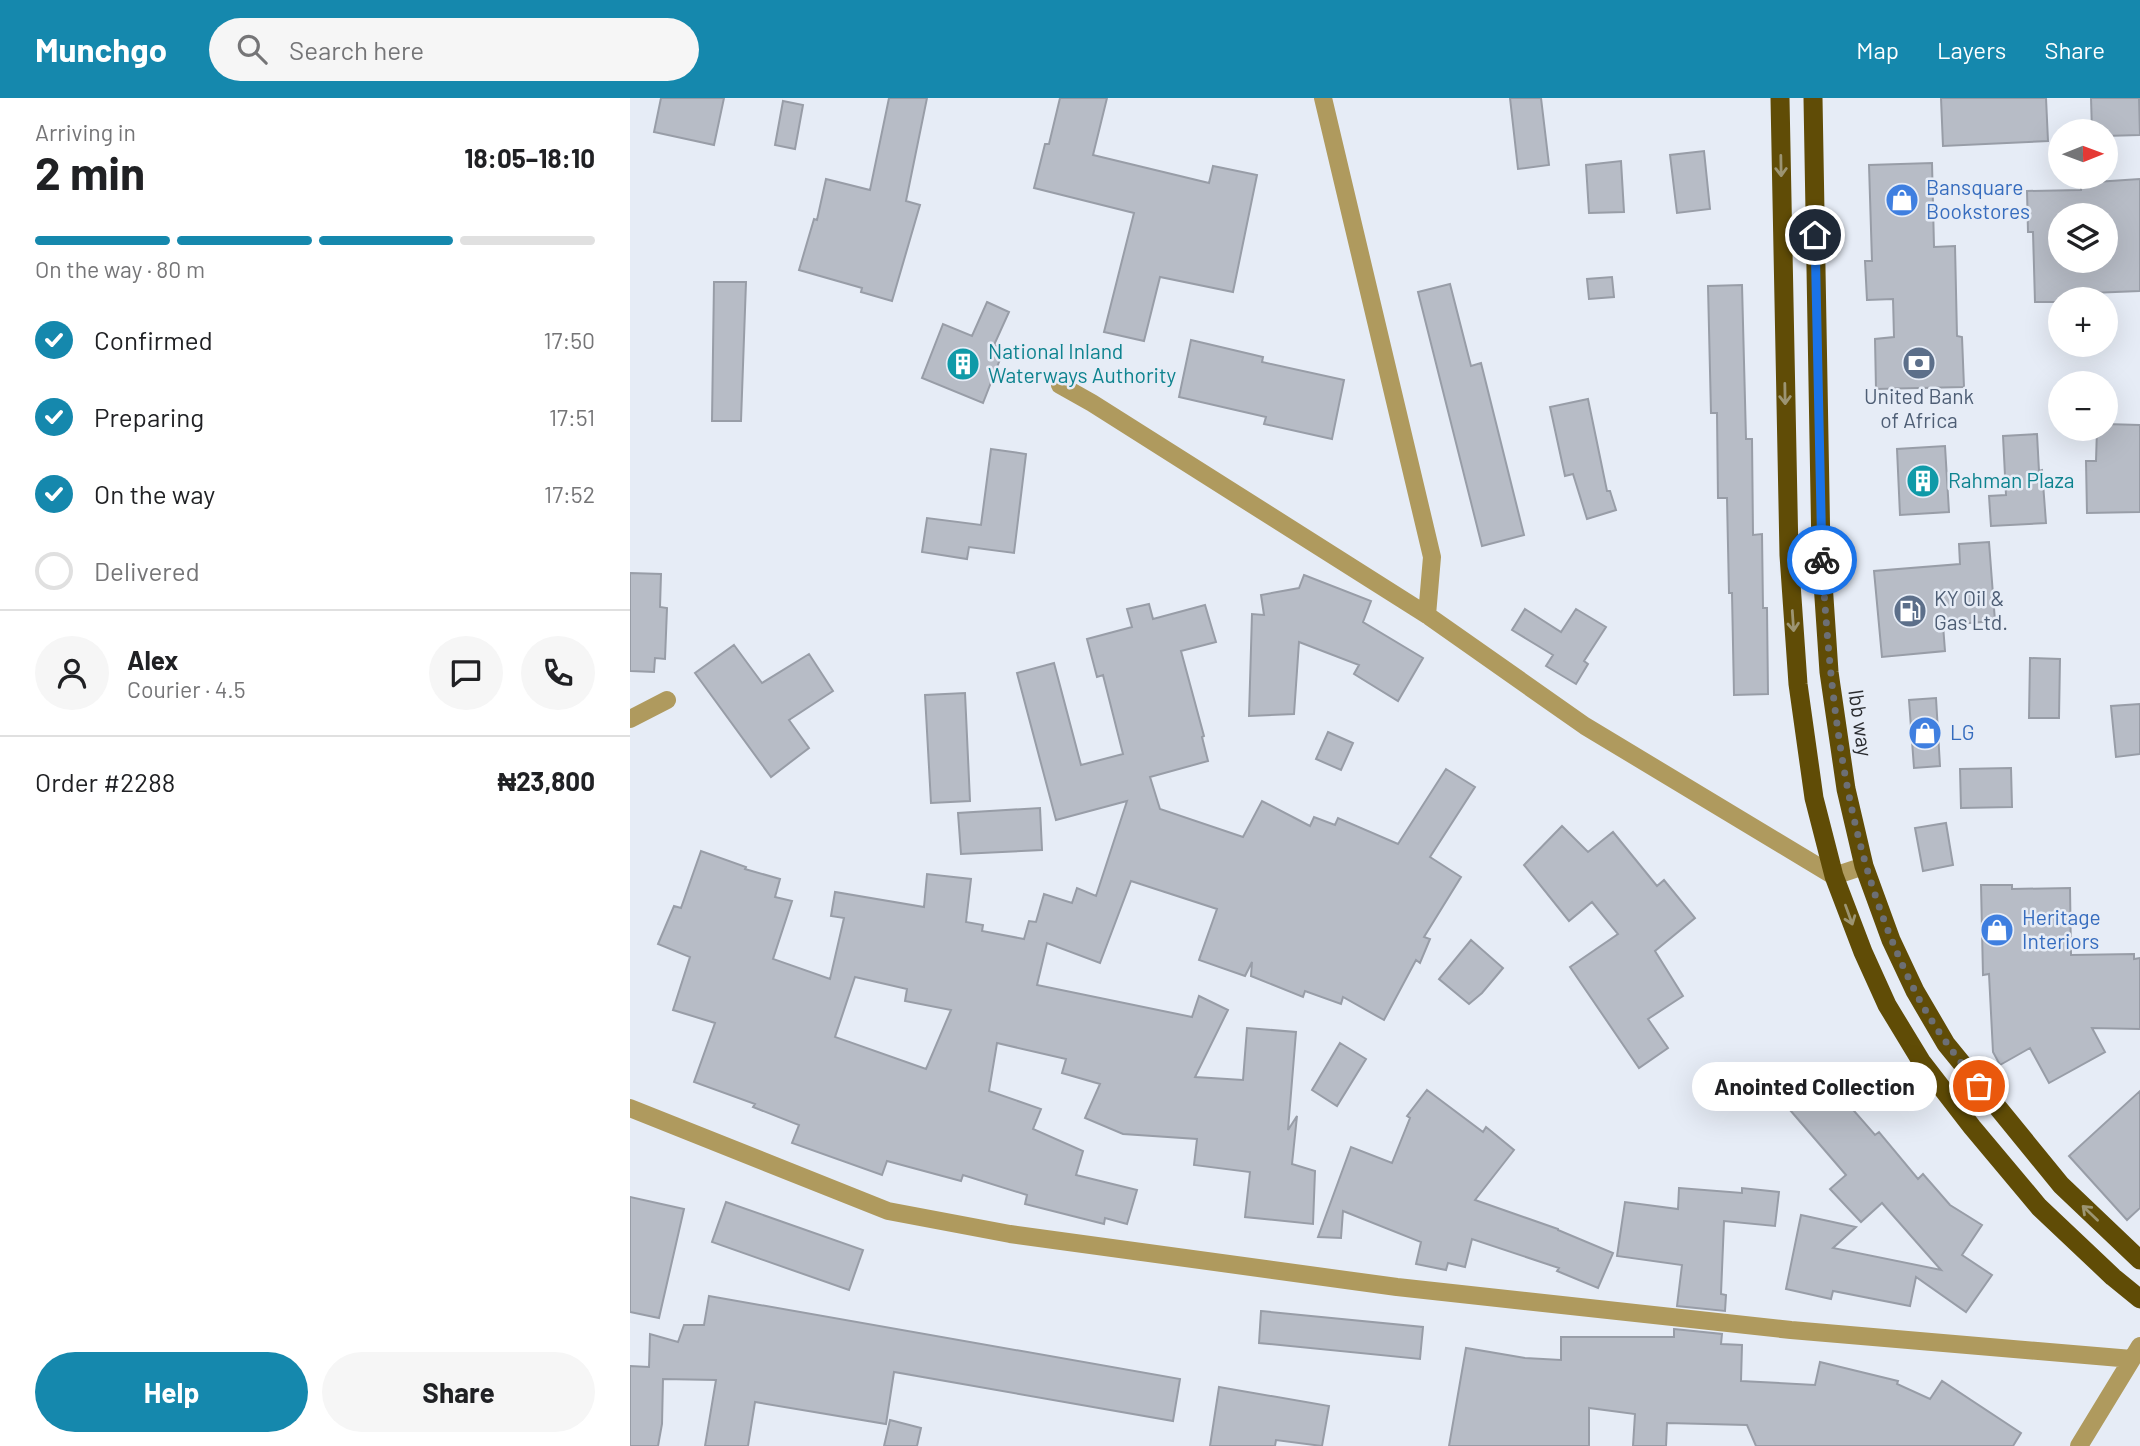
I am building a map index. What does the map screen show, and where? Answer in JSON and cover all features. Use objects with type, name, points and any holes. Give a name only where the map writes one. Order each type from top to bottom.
[{"type":"highway","points":[[1780,98],[1789,555],[1797,684],[1814,798],[1834,876],[1887,1005],[1921,1061],[2039,1207],[2113,1278],[2140,1299]]},
{"type":"highway","name":"Ibb way","points":[[1813,98],[1821,539],[1829,671],[1846,789],[1864,866],[1891,940],[1910,981],[1946,1044],[2061,1185],[2140,1260]]},
{"type":"street","points":[[1323,98],[1432,557],[1427,615]]},
{"type":"street","points":[[1060,385],[1427,615],[1585,726],[1834,876],[1864,866]]},
{"type":"street","points":[[630,719],[667,700]]},
{"type":"street","points":[[630,1108],[888,1211],[1010,1234],[1397,1287],[1791,1330],[2136,1353],[2079,1446]]},
{"type":"building","points":[[661,98],[724,98],[714,145],[654,132]]},
{"type":"building","points":[[889,98],[927,98],[906,201],[920,205],[892,301],[861,292],[862,288],[799,270],[814,219],[817,220],[826,179],[870,190]]},
{"type":"building","points":[[1060,98],[1107,98],[1093,155],[1209,183],[1213,166],[1257,175],[1233,292],[1160,277],[1144,341],[1104,332],[1134,213],[1034,188],[1045,144],[1049,144]]},
{"type":"building","points":[[1510,98],[1541,98],[1549,165],[1518,169]]},
{"type":"building","points":[[1941,98],[2046,98],[2048,141],[1943,146]]},
{"type":"building","points":[[2091,98],[2139,98],[2140,135],[2118,136],[2118,119],[2092,119]]},
{"type":"building","points":[[783,101],[803,105],[795,149],[775,145]]},
{"type":"building","points":[[1704,151],[1710,209],[1677,213],[1670,155]]},
{"type":"building","points":[[1621,161],[1624,212],[1589,213],[1586,165]]},
{"type":"building","points":[[1932,163],[1934,247],[1955,246],[1957,336],[1962,337],[1964,387],[1876,389],[1875,339],[1894,337],[1893,299],[1867,300],[1865,261],[1872,261],[1869,165]]},
{"type":"building","points":[[2140,179],[2140,291],[2118,292],[2118,287],[2048,287],[2048,302],[2035,302],[2033,232],[2028,232],[2027,191],[2118,189],[2118,180]]},
{"type":"building","points":[[1612,277],[1614,297],[1589,299],[1587,279]]},
{"type":"building","points":[[714,282],[746,282],[741,421],[712,421]]},
{"type":"building","points":[[1450,284],[1471,366],[1481,363],[1524,535],[1482,546],[1418,292]]},
{"type":"building","points":[[1742,285],[1746,439],[1752,439],[1753,535],[1762,534],[1763,608],[1767,608],[1768,694],[1734,695],[1727,498],[1718,498],[1717,413],[1711,413],[1708,286]]},
{"type":"building","name":"National Inland Waterways Authority","points":[[987,302],[1009,312],[994,345],[1004,349],[983,403],[922,378],[943,324],[972,336]]},
{"type":"building","points":[[1191,340],[1263,357],[1262,362],[1344,380],[1332,439],[1264,424],[1266,417],[1179,397]]},
{"type":"building","points":[[1588,399],[1607,491],[1610,491],[1616,510],[1587,519],[1573,474],[1565,476],[1550,407]]},
{"type":"building","points":[[2118,424],[2140,425],[2140,512],[2087,513],[2086,461],[2096,461],[2097,441],[2118,441]]},
{"type":"building","points":[[2037,434],[2046,523],[1991,526],[1989,496],[2006,495],[2003,436]]},
{"type":"building","name":"Rahman Plaza","points":[[1945,446],[1949,512],[1900,515],[1897,449]]},
{"type":"building","points":[[991,449],[1026,454],[1014,553],[969,547],[967,559],[922,552],[927,518],[981,525]]},
{"type":"building","points":[[1989,542],[1995,621],[1943,625],[1945,651],[1882,657],[1874,571],[1960,564],[1959,544]]},
{"type":"building","points":[[630,573],[661,574],[660,607],[667,608],[665,659],[655,658],[654,672],[630,671]]},
{"type":"building","points":[[1304,575],[1371,601],[1363,622],[1423,658],[1398,701],[1354,674],[1359,665],[1299,642],[1294,714],[1249,716],[1252,614],[1264,615],[1261,595],[1299,588]]},
{"type":"building","points":[[1149,604],[1153,619],[1205,605],[1216,642],[1181,651],[1208,761],[1150,777],[1160,809],[1243,837],[1262,801],[1310,826],[1314,817],[1335,825],[1338,818],[1398,844],[1446,769],[1475,787],[1430,857],[1461,877],[1424,937],[1430,939],[1420,963],[1416,960],[1384,1020],[1343,997],[1341,1004],[1305,991],[1303,997],[1251,976],[1252,962],[1245,976],[1199,960],[1217,909],[1131,881],[1100,963],[1047,943],[1037,985],[1192,1017],[1199,996],[1228,1010],[1195,1077],[1243,1080],[1247,1028],[1296,1032],[1288,1130],[1297,1116],[1292,1164],[1315,1171],[1313,1224],[1245,1217],[1250,1172],[1194,1165],[1197,1139],[1123,1134],[1085,1118],[1100,1084],[1062,1073],[1066,1059],[997,1043],[989,1091],[1041,1109],[1033,1129],[1083,1151],[1076,1175],[1137,1190],[1127,1224],[1105,1218],[1104,1224],[1025,1204],[1027,1195],[963,1175],[961,1181],[887,1161],[882,1175],[792,1143],[799,1125],[753,1107],[755,1104],[694,1082],[715,1023],[673,1010],[690,957],[658,944],[674,906],[681,908],[701,851],[746,867],[745,869],[780,879],[775,897],[792,901],[773,959],[830,979],[844,918],[831,916],[835,892],[924,907],[927,874],[971,879],[966,922],[983,925],[982,931],[1024,939],[1029,921],[1036,922],[1044,894],[1072,903],[1077,888],[1096,896],[1127,801],[1056,820],[1017,673],[1054,663],[1081,765],[1123,754],[1103,675],[1097,677],[1087,639],[1132,627],[1127,609]],"holes":[[[855,977],[907,989],[905,1001],[951,1010],[926,1069],[835,1037]]]},
{"type":"building","points":[[1525,609],[1561,632],[1576,609],[1606,627],[1584,661],[1588,664],[1576,684],[1546,666],[1553,655],[1512,630]]},
{"type":"building","points":[[734,645],[762,683],[809,654],[833,691],[789,720],[809,748],[771,777],[695,673]]},
{"type":"building","points":[[2030,658],[2060,659],[2059,718],[2029,718]]},
{"type":"building","points":[[965,693],[970,801],[931,803],[925,695]]},
{"type":"building","name":"LG","points":[[1936,698],[1940,766],[1914,768],[1909,700]]},
{"type":"building","points":[[2140,704],[2140,754],[2116,757],[2111,706]]},
{"type":"building","points":[[1328,732],[1353,743],[1341,770],[1316,759]]},
{"type":"building","points":[[2011,768],[2012,807],[1961,808],[1960,769]]},
{"type":"building","points":[[1040,808],[1042,850],[961,854],[958,813]]},
{"type":"building","points":[[1946,823],[1953,865],[1923,871],[1915,828]]},
{"type":"building","points":[[1562,826],[1588,852],[1613,832],[1657,886],[1664,880],[1695,918],[1655,951],[1683,996],[1648,1019],[1668,1048],[1639,1068],[1570,967],[1618,934],[1592,902],[1569,921],[1524,865]]},
{"type":"building","points":[[1981,885],[2012,885],[2012,889],[2070,888],[2071,955],[2134,954],[2134,959],[2140,958],[2140,1029],[2092,1028],[2105,1052],[2049,1083],[2030,1048],[2000,1065],[1993,1052],[1989,974],[1983,975]]},
{"type":"building","points":[[1471,940],[1503,968],[1469,1004],[1439,979]]},
{"type":"building","points":[[1340,1043],[1366,1059],[1337,1106],[1312,1090]]},
{"type":"building","points":[[1820,1072],[1875,1135],[1879,1132],[1918,1179],[1923,1174],[1950,1205],[1982,1225],[1962,1255],[1992,1275],[1966,1312],[1916,1277],[1910,1306],[1833,1291],[1831,1299],[1786,1289],[1801,1215],[1856,1227],[1833,1248],[1941,1270],[1882,1203],[1861,1222],[1830,1189],[1846,1175],[1784,1103]]},
{"type":"building","points":[[1427,1090],[1483,1132],[1486,1127],[1514,1150],[1475,1200],[1558,1229],[1613,1253],[1598,1288],[1557,1271],[1559,1268],[1472,1239],[1465,1267],[1448,1263],[1446,1270],[1416,1264],[1421,1242],[1343,1211],[1341,1238],[1318,1237],[1351,1147],[1392,1163],[1410,1118],[1407,1116]]},
{"type":"building","points":[[2140,1091],[2140,1208],[2127,1220],[2069,1156]]},
{"type":"building","points":[[1679,1188],[1742,1193],[1742,1188],[1779,1192],[1775,1226],[1724,1221],[1721,1294],[1726,1295],[1725,1311],[1677,1306],[1682,1265],[1617,1256],[1625,1202],[1678,1209]]},
{"type":"building","points":[[630,1197],[684,1209],[659,1318],[630,1312]]},
{"type":"building","points":[[726,1202],[863,1250],[849,1290],[712,1242]]},
{"type":"building","points":[[709,1296],[1180,1379],[1173,1421],[894,1372],[886,1424],[755,1402],[748,1446],[705,1446],[716,1380],[663,1379],[662,1424],[658,1446],[630,1446],[630,1366],[649,1367],[650,1334],[678,1342],[684,1325],[704,1325]]},
{"type":"building","points":[[1261,1311],[1423,1327],[1420,1359],[1259,1343]]},
{"type":"building","points":[[1674,1329],[1722,1334],[1721,1344],[1742,1345],[1741,1381],[1815,1385],[1820,1362],[1898,1381],[1897,1384],[1930,1399],[1942,1381],[2021,1433],[2013,1446],[1756,1446],[1747,1425],[1667,1423],[1666,1446],[1633,1446],[1635,1414],[1589,1408],[1589,1446],[1449,1446],[1466,1348],[1525,1358],[1561,1360],[1561,1337],[1674,1337]]},
{"type":"building","points":[[1219,1387],[1329,1406],[1322,1446],[1276,1440],[1275,1446],[1210,1446]]},
{"type":"building","points":[[890,1420],[921,1428],[917,1446],[884,1446]]},
{"type":"way so far","points":[[1822,560],[1829,671],[1846,789],[1864,866],[1891,940],[1914,991],[1946,1044],[1979,1086]]},
{"type":"place","name":"Bansquare Bookstores","points":[[1902,200]]},
{"type":"place","name":"United Bank of Africa","points":[[1919,363]]},
{"type":"place","name":"National Inland Waterways Authority","points":[[963,364]]},
{"type":"place","name":"Rahman Plaza","points":[[1923,481]]},
{"type":"place","name":"KY Oil & Gas Ltd.","points":[[1910,611]]},
{"type":"place","name":"LG","points":[[1925,733]]},
{"type":"place","name":"Heritage Interiors","points":[[1997,930]]},
{"type":"place","name":"Anointed Collection","points":[[1979,1086]]},
{"type":"route","points":[[1815,235],[1822,560]]}]
